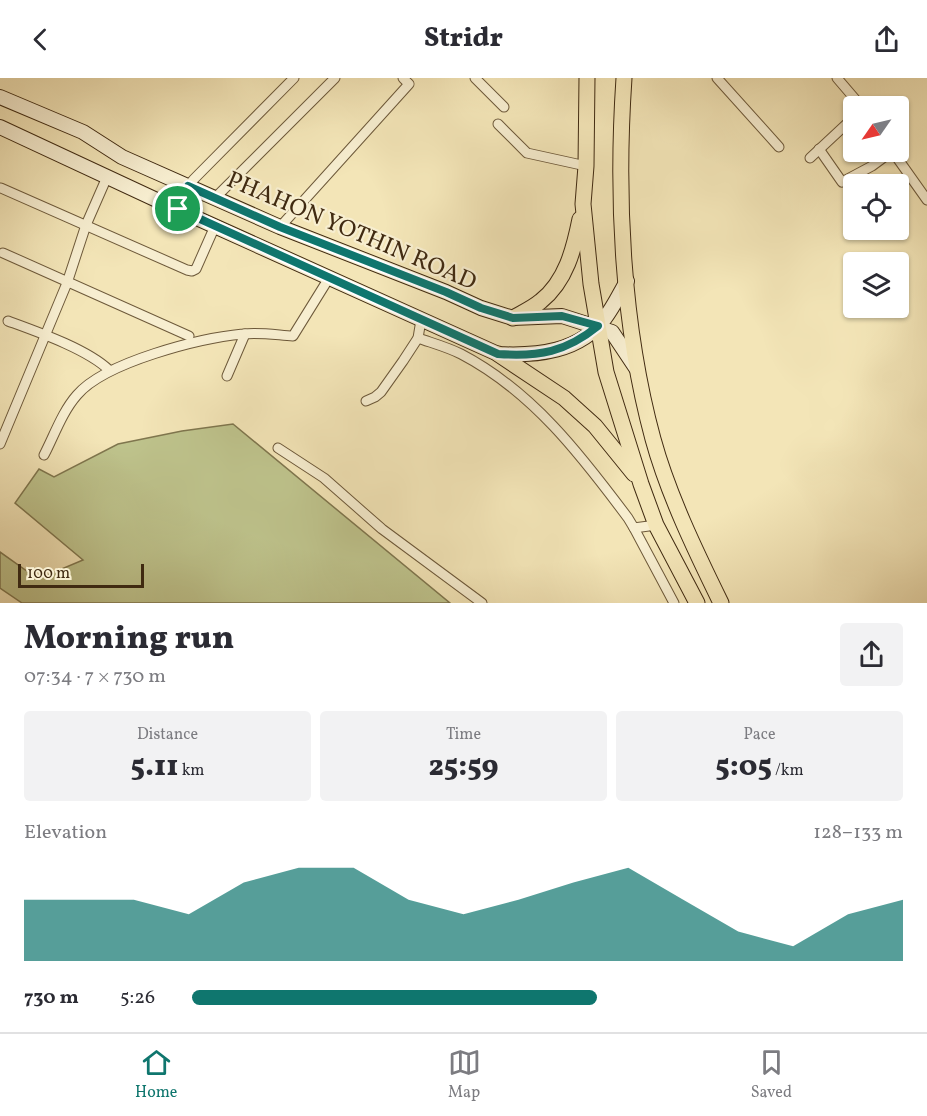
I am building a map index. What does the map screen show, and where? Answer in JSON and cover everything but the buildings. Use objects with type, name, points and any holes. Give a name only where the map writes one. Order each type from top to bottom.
[{"type":"main road","points":[[513,318],[542,301],[564,274],[575,243],[583,204],[586,166],[587,78]]},
{"type":"main road","name":"PHAHON YOTHIN ROAD","points":[[624,78],[621,182],[627,281],[636,368],[653,441],[665,476],[721,603]]},
{"type":"main road","name":"PHAHON YOTHIN ROAD","points":[[0,97],[83,132],[122,157],[280,227],[481,308],[513,318],[562,316],[598,326],[612,332],[636,368]]},
{"type":"main road","name":"PHAHON YOTHIN ROAD","points":[[0,127],[498,354],[549,353],[581,340],[606,317],[627,281]]},
{"type":"main road","points":[[583,204],[591,284],[606,372],[656,525],[697,603]]},
{"type":"main road","points":[[498,354],[564,398],[587,419],[641,484]]},
{"type":"street","points":[[178,209],[188,186],[294,78]]},
{"type":"street","points":[[215,198],[335,78]]},
{"type":"street","points":[[280,227],[409,84],[403,78]]},
{"type":"street","points":[[475,78],[504,107]]},
{"type":"street","points":[[717,78],[779,147]]},
{"type":"street","points":[[837,78],[852,96]]},
{"type":"street","points":[[498,124],[527,153],[586,166]]},
{"type":"street","points":[[810,158],[843,127]]},
{"type":"street","points":[[819,149],[842,182],[878,162]]},
{"type":"street","points":[[899,162],[927,200]]},
{"type":"street","points":[[0,444],[67,283],[86,225],[107,177]]},
{"type":"street","points":[[2,188],[192,271],[201,260],[215,226]]},
{"type":"street","points":[[3,253],[189,336]]},
{"type":"street","points":[[44,455],[63,416],[76,396],[87,385],[109,370],[186,344],[245,333],[293,336],[329,278]]},
{"type":"street","points":[[366,400],[381,392],[417,338],[421,320]]},
{"type":"street","points":[[8,321],[45,335],[100,362],[109,370]]},
{"type":"street","points":[[227,376],[245,333]]},
{"type":"street","points":[[417,338],[460,354],[500,379],[532,403],[580,454],[628,518],[674,603]]},
{"type":"street","points":[[278,448],[324,478],[382,529],[482,603]]},
{"type":"street","points":[[634,528],[656,525]]},
{"type":"green space","points":[[233,424],[450,603],[22,603],[0,588],[0,552],[38,579],[83,560],[15,503],[39,469],[54,477],[118,444],[182,431]]},
{"type":"route","points":[[188,186],[280,227],[481,308],[513,318],[562,316],[598,326],[581,340],[549,353],[498,354],[178,209],[188,186]]}]
